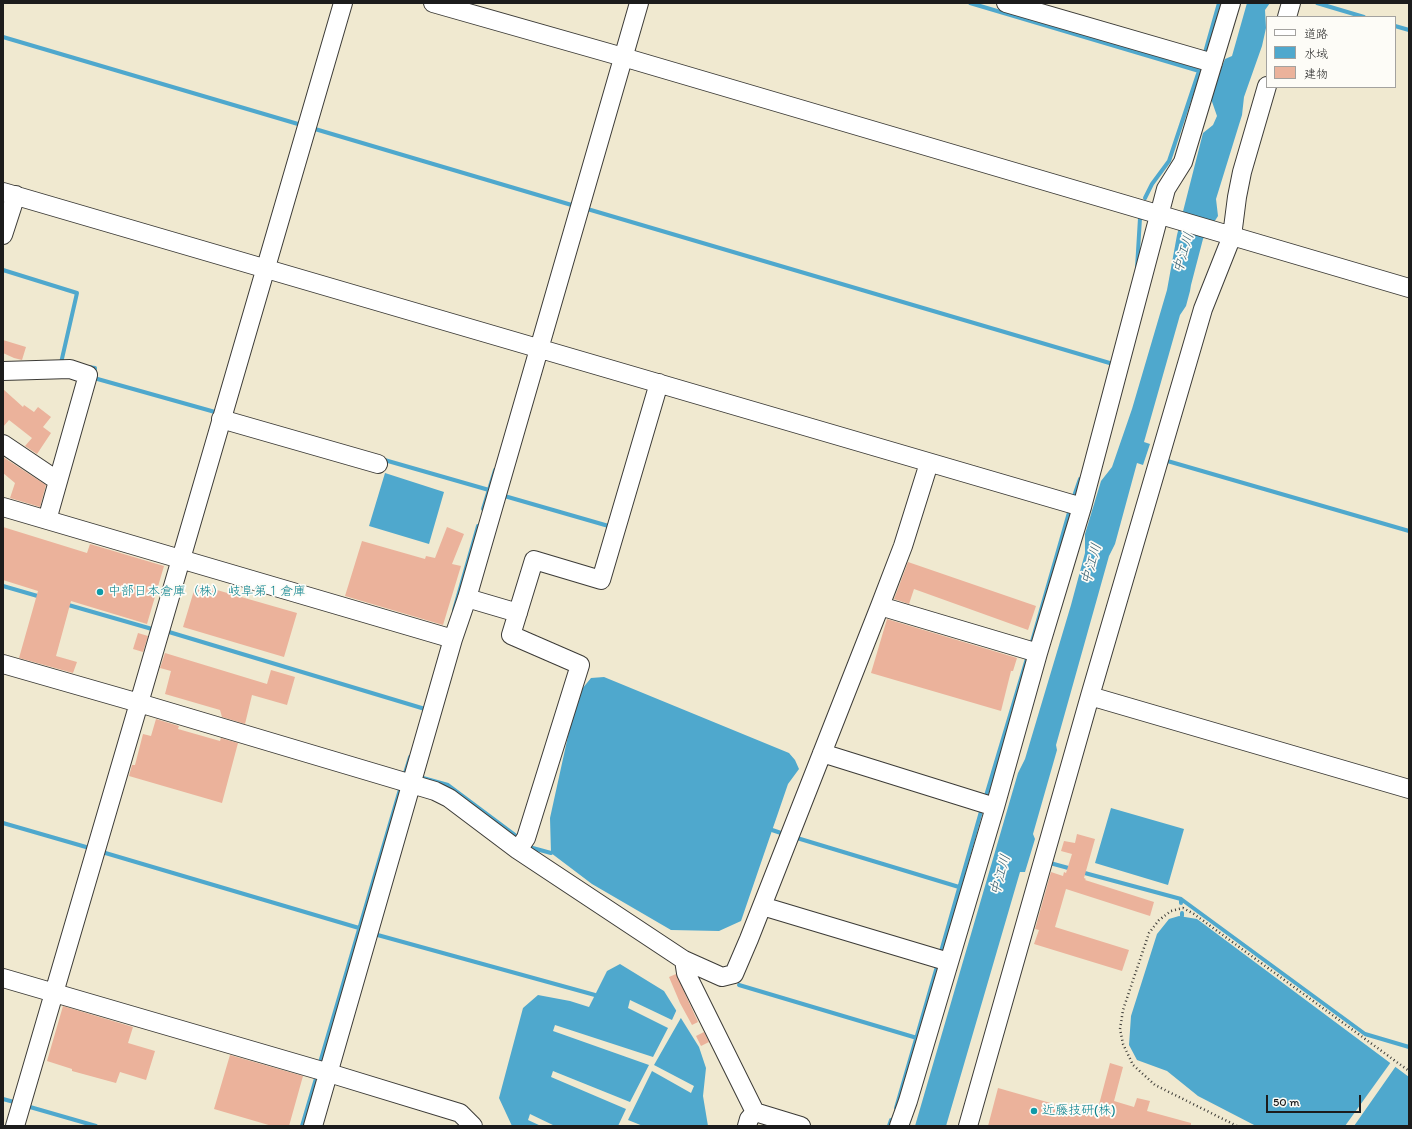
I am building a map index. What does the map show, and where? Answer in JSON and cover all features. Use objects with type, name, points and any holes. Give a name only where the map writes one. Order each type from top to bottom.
[{"type":"street","points":[[15,1126],[140,703],[221,419],[343,3]]},
{"type":"street","points":[[433,3],[623,57],[1409,288]]},
{"type":"street","points":[[313,1126],[453,639],[467,598],[639,3]]},
{"type":"street","points":[[1006,3],[1213,63]]},
{"type":"street","points":[[899,1126],[908,1101],[995,807],[1038,653],[1082,507],[1158,215],[1166,189],[1182,162],[1231,3]]},
{"type":"street","points":[[1287,16],[1291,3]]},
{"type":"street","points":[[968,1126],[1090,696],[1202,310],[1227,235],[1242,172],[1266,88]]},
{"type":"street","points":[[3,235],[9,194],[1082,507]]},
{"type":"street","points":[[3,371],[70,369],[88,375],[47,520]]},
{"type":"street","points":[[518,850],[526,838],[580,665],[511,635],[534,560],[601,580],[659,383]]},
{"type":"street","points":[[221,419],[378,464]]},
{"type":"street","points":[[3,444],[58,481]]},
{"type":"street","points":[[3,664],[140,703],[435,791],[449,798],[518,850],[684,960],[722,977],[734,974],[762,906],[903,546],[929,463]]},
{"type":"street","points":[[3,507],[453,639]]},
{"type":"street","points":[[467,598],[518,613]]},
{"type":"street","points":[[880,606],[1038,653]]},
{"type":"street","points":[[1090,696],[1409,789]]},
{"type":"street","points":[[822,754],[995,807]]},
{"type":"street","points":[[762,906],[949,962]]},
{"type":"street","points":[[684,960],[686,973],[751,1119],[801,1126]]},
{"type":"street","points":[[3,978],[329,1073],[460,1113],[473,1126]]},
{"type":"path","points":[[1237,1126],[1155,1085],[1133,1065],[1123,1044],[1120,1029],[1123,1010],[1149,934],[1159,920],[1171,911],[1183,908],[1194,914],[1409,1071]]},
{"type":"water","name":"中江川","points":[[1247,3],[1270,3],[1265,10],[1266,28],[1262,46],[1244,97],[1242,115],[1216,199],[1218,216],[1203,239],[1186,306],[1180,315],[1144,442],[1150,444],[1143,465],[1137,463],[1115,544],[1109,556],[1056,745],[1057,750],[1033,834],[1035,839],[1025,872],[1020,872],[946,1126],[915,1126],[1018,773],[1025,759],[1071,605],[1085,553],[1085,534],[1101,481],[1112,467],[1132,409],[1167,290],[1177,235],[1203,133],[1213,125],[1217,116],[1210,96],[1225,59],[1232,56]]},
{"type":"water","points":[[385,473],[444,492],[429,544],[369,526]]},
{"type":"water","points":[[604,677],[789,753],[795,760],[799,769],[788,784],[741,921],[719,931],[671,930],[592,884],[551,853],[550,818],[577,695],[591,678]]},
{"type":"water","points":[[1111,808],[1184,829],[1168,885],[1095,863]]},
{"type":"water","points":[[1179,916],[1197,919],[1409,1077],[1409,1126],[1256,1126],[1198,1096],[1167,1071],[1137,1060],[1129,1045],[1131,1016],[1157,934],[1169,919]]},
{"type":"water","points":[[620,964],[664,991],[699,1047],[706,1068],[703,1096],[708,1126],[512,1126],[499,1098],[523,1008],[538,995],[570,1001],[589,1007],[607,971]]},
{"type":"pier","points":[[630,1000],[672,1020],[677,1009],[682,1016],[654,1065],[694,1086],[691,1093],[652,1071],[628,1120],[643,1126],[618,1126],[626,1109],[551,1077],[553,1071],[630,1102],[649,1065],[553,1031],[555,1025],[653,1057],[668,1028],[628,1008]]},
{"type":"pier","points":[[1391,1062],[1396,1066],[1354,1126],[1345,1126]]},
{"type":"pier","points":[[530,1114],[555,1126],[541,1126],[528,1120]]},
{"type":"building","points":[[3,340],[26,347],[22,360],[3,353]]},
{"type":"building","points":[[3,389],[23,407],[24,405],[34,412],[38,407],[51,417],[43,427],[51,433],[37,454],[25,446],[32,438],[9,420],[3,427]]},
{"type":"building","points":[[3,457],[46,485],[40,507],[10,498],[15,483],[3,473]]},
{"type":"building","name":"中部日本倉庫（株） 岐阜第１倉庫","points":[[3,527],[87,553],[90,544],[164,566],[147,624],[71,601],[56,656],[77,662],[73,673],[19,658],[38,591],[3,580]]},
{"type":"building","points":[[447,527],[464,534],[452,564],[461,566],[443,625],[345,596],[362,541],[425,559],[426,556],[435,558]]},
{"type":"building","points":[[908,562],[1036,606],[1028,630],[914,589],[909,604],[894,599]]},
{"type":"building","points":[[196,584],[297,613],[284,657],[183,627]]},
{"type":"building","points":[[887,619],[1017,658],[1013,671],[1011,671],[1001,711],[871,673]]},
{"type":"building","points":[[138,633],[148,636],[143,652],[133,649]]},
{"type":"building","points":[[165,653],[267,684],[271,670],[295,677],[287,705],[252,695],[245,724],[222,717],[220,710],[165,694],[171,671],[160,668]]},
{"type":"building","points":[[156,719],[179,726],[178,729],[220,741],[221,738],[238,743],[222,803],[129,776],[132,765],[135,765],[143,734],[151,736]]},
{"type":"building","points":[[1077,834],[1095,839],[1084,878],[1086,879],[1085,880],[1154,902],[1150,916],[1066,889],[1055,927],[1129,950],[1122,971],[1034,944],[1039,930],[1035,929],[1051,872],[1063,876],[1064,872],[1066,873],[1072,854],[1061,851],[1064,841],[1075,843]]},
{"type":"building","points":[[676,974],[698,1022],[692,1025],[680,1003],[669,977]]},
{"type":"building","points":[[63,1006],[133,1027],[128,1043],[155,1051],[146,1080],[120,1072],[116,1083],[72,1071],[72,1069],[47,1061]]},
{"type":"building","points":[[704,1032],[709,1042],[701,1046],[696,1036]]},
{"type":"building","points":[[230,1055],[303,1076],[289,1126],[272,1126],[214,1109]]},
{"type":"building","name":"近藤技研(株)","points":[[1110,1063],[1123,1067],[1114,1101],[1134,1107],[1137,1098],[1150,1101],[1147,1111],[1191,1123],[1191,1126],[988,1126],[998,1088],[1096,1116]]},
{"type":"waterway","points":[[970,3],[1206,73]]},
{"type":"waterway","points":[[1204,56],[1219,3]]},
{"type":"waterway","points":[[1317,3],[1361,16]]},
{"type":"waterway","points":[[1396,26],[1409,30]]},
{"type":"waterway","points":[[3,37],[298,124]]},
{"type":"waterway","points":[[1145,198],[1152,184],[1169,161],[1199,71]]},
{"type":"waterway","points":[[315,129],[575,206]]},
{"type":"waterway","points":[[584,208],[1113,364]]},
{"type":"waterway","points":[[1137,268],[1140,218]]},
{"type":"waterway","points":[[3,270],[77,293],[62,364]]},
{"type":"waterway","points":[[88,367],[95,368],[94,378],[215,412]]},
{"type":"waterway","points":[[381,459],[489,490]]},
{"type":"waterway","points":[[1164,460],[1409,531]]},
{"type":"waterway","points":[[483,509],[495,470]]},
{"type":"waterway","points":[[1073,499],[1080,479]]},
{"type":"waterway","points":[[501,495],[612,527]]},
{"type":"waterway","points":[[1031,645],[1070,509]]},
{"type":"waterway","points":[[454,610],[478,526]]},
{"type":"waterway","points":[[3,586],[41,597]]},
{"type":"waterway","points":[[65,604],[152,629]]},
{"type":"waterway","points":[[169,632],[425,709]]},
{"type":"waterway","points":[[985,799],[1028,655]]},
{"type":"waterway","points":[[404,776],[410,757]]},
{"type":"waterway","points":[[423,778],[448,785],[519,838]]},
{"type":"waterway","points":[[319,1066],[401,786]]},
{"type":"waterway","points":[[940,955],[982,808]]},
{"type":"waterway","points":[[3,823],[86,847]]},
{"type":"waterway","points":[[772,830],[784,834]]},
{"type":"waterway","points":[[797,838],[959,887]]},
{"type":"waterway","points":[[529,847],[551,853]]},
{"type":"waterway","points":[[102,852],[359,928]]},
{"type":"waterway","points":[[1050,863],[1072,869]]},
{"type":"waterway","points":[[1081,872],[1181,899],[1181,903]]},
{"type":"waterway","points":[[1181,899],[1365,1034],[1409,1047]]},
{"type":"waterway","points":[[374,934],[595,995]]},
{"type":"waterway","points":[[896,1108],[938,963]]},
{"type":"waterway","points":[[739,985],[917,1038]]},
{"type":"waterway","points":[[302,1126],[317,1075]]},
{"type":"waterway","points":[[3,1099],[14,1102]]},
{"type":"waterway","points":[[30,1107],[96,1126]]},
{"type":"waterway","points":[[889,1126],[894,1117]]},
{"type":"place","name":"中部日本倉庫（株） 岐阜第１倉庫","points":[[100,592]]},
{"type":"place","name":"近藤技研(株)","points":[[1034,1111]]}]
